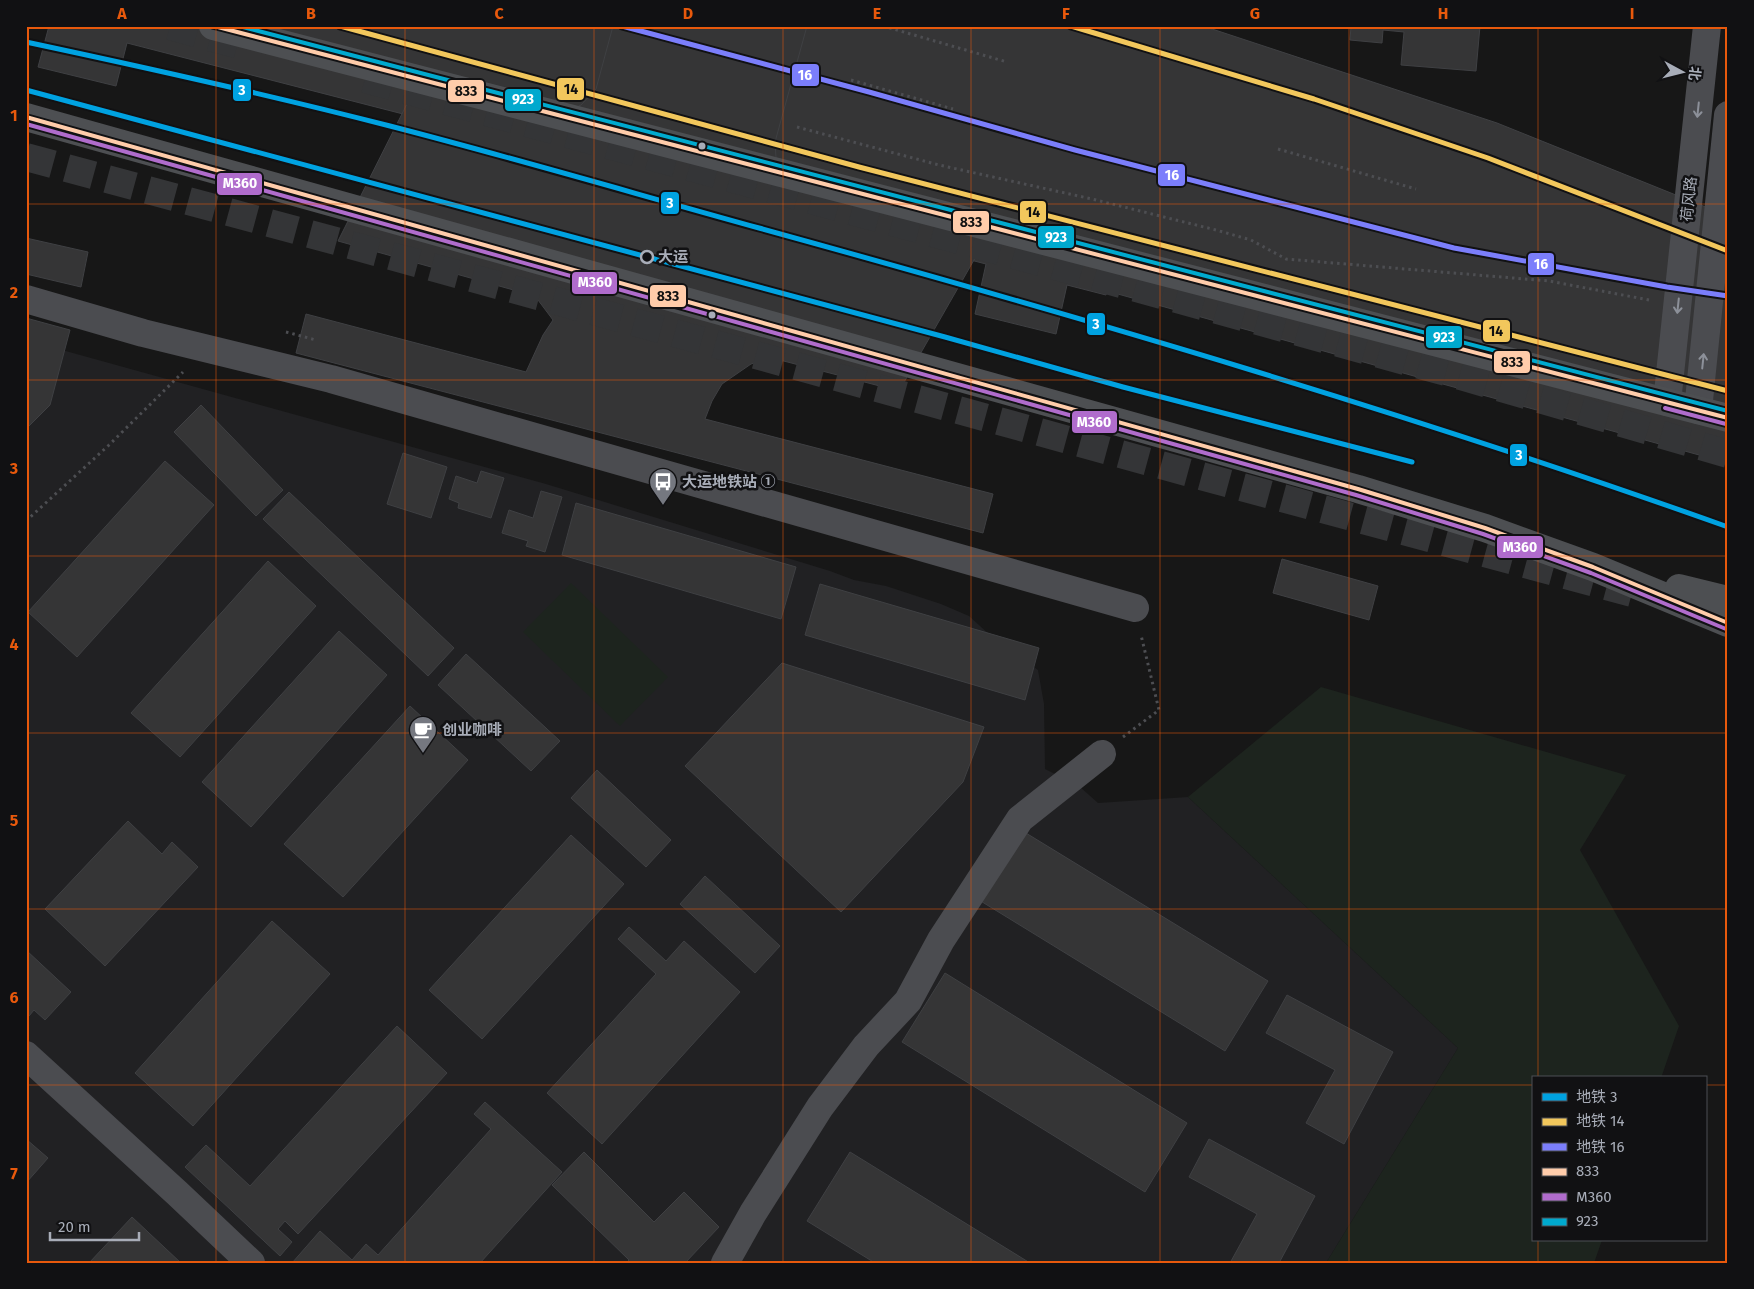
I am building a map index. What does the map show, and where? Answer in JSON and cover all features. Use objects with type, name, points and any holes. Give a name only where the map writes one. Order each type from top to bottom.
[{"type":"main road","points":[[212,26],[1728,418]]},
{"type":"main road","points":[[26,117],[1358,489],[1485,528],[1592,567],[1728,623]]},
{"type":"main road","points":[[1592,567],[1728,600]]},
{"type":"street","name":"荷风路","points":[[1667,402],[1707,26]]},
{"type":"street","name":"荷风路","points":[[1698,410],[1728,115]]},
{"type":"street","points":[[1680,278],[1711,281]]},
{"type":"street","points":[[26,299],[143,333],[332,379],[1134,608]]},
{"type":"street","points":[[725,1263],[820,1107],[866,1046],[908,1001],[941,940],[1020,819],[1102,754]]},
{"type":"street","points":[[26,1055],[177,1192],[251,1263]]},
{"type":"path","points":[[883,26],[1007,62]]},
{"type":"path","points":[[851,80],[954,109]]},
{"type":"path","points":[[796,127],[939,165],[1092,199],[1216,230],[1251,240],[1286,259],[1438,270],[1549,281],[1678,306]]},
{"type":"path","points":[[1278,149],[1416,189]]},
{"type":"path","points":[[1316,212],[1410,238]]},
{"type":"path","points":[[286,332],[316,340]]},
{"type":"path","points":[[26,521],[109,445],[185,370]]},
{"type":"path","points":[[1102,754],[1159,710],[1134,608]]},
{"type":"shaded area","points":[[26,340],[546,484],[854,580],[886,586],[941,604],[969,616],[991,636],[1038,670],[1044,704],[1045,769],[1079,786],[1098,803],[1188,797],[1458,1048],[1326,1263],[26,1263]]},
{"type":"shaded area","points":[[571,583],[668,677],[620,726],[523,632]]},
{"type":"shaded area","points":[[1321,687],[1626,775],[1580,850],[1679,1026],[1662,1076],[1532,1076],[1532,1242],[1601,1242],[1594,1263],[1326,1263],[1458,1048],[1188,797]]},
{"type":"building","points":[[49,26],[1203,26],[1497,123],[1728,216],[1728,463],[1107,291],[1106,295],[1067,285],[1056,334],[975,314],[986,264],[127,43],[116,86],[38,67]]},
{"type":"building","points":[[613,26],[807,26],[775,142],[776,158],[986,239],[899,391],[776,359],[764,360],[751,364],[722,384],[712,401],[705,419],[993,494],[983,533],[296,353],[306,314],[526,372],[543,335],[553,320],[535,296],[338,241],[417,84],[563,113],[581,105],[596,89]]},
{"type":"building","points":[[1351,26],[1480,26],[1476,71],[1401,65],[1404,32],[1383,30],[1382,43],[1350,40]]},
{"type":"building","points":[[26,238],[88,252],[81,287],[26,274]]},
{"type":"building","points":[[26,318],[70,330],[50,405],[26,429]]},
{"type":"building","points":[[201,405],[283,490],[256,516],[174,432]]},
{"type":"building","points":[[403,453],[447,467],[431,518],[387,504]]},
{"type":"building","points":[[165,461],[214,505],[77,657],[28,612]]},
{"type":"building","points":[[481,471],[504,478],[491,518],[458,508],[459,503],[449,499],[456,476],[477,483]]},
{"type":"building","points":[[541,491],[562,497],[545,552],[526,546],[528,541],[502,533],[509,510],[533,518]]},
{"type":"building","points":[[289,492],[454,648],[428,676],[263,519]]},
{"type":"building","points":[[576,503],[796,567],[781,619],[562,555]]},
{"type":"building","points":[[1282,559],[1378,586],[1369,620],[1273,593]]},
{"type":"building","points":[[268,561],[316,606],[180,757],[131,713]]},
{"type":"building","points":[[820,584],[1039,648],[1025,700],[805,635]]},
{"type":"building","points":[[339,631],[387,675],[251,827],[202,782]]},
{"type":"building","points":[[466,654],[560,741],[531,771],[438,685]]},
{"type":"building","points":[[782,663],[984,727],[963,782],[841,912],[685,766]]},
{"type":"building","points":[[410,706],[468,760],[343,897],[284,844]]},
{"type":"building","points":[[597,770],[671,840],[646,867],[571,798]]},
{"type":"building","points":[[128,821],[162,854],[172,842],[198,867],[105,966],[45,909]]},
{"type":"building","points":[[1021,830],[1268,981],[1225,1051],[979,900]]},
{"type":"building","points":[[571,835],[624,884],[482,1039],[429,990]]},
{"type":"building","points":[[705,876],[780,946],[755,973],[680,904]]},
{"type":"building","points":[[272,921],[330,974],[193,1126],[135,1073]]},
{"type":"building","points":[[629,927],[666,961],[684,941],[740,992],[602,1144],[547,1093],[656,974],[618,939]]},
{"type":"building","points":[[26,950],[71,992],[45,1020],[34,1010],[29,1016],[26,1014]]},
{"type":"building","points":[[945,973],[1187,1123],[1145,1192],[902,1042]]},
{"type":"building","points":[[1287,995],[1393,1052],[1344,1144],[1306,1123],[1335,1070],[1266,1033]]},
{"type":"building","points":[[397,1026],[447,1073],[298,1234],[285,1221],[278,1229],[292,1242],[280,1256],[185,1167],[206,1145],[250,1186]]},
{"type":"building","points":[[485,1102],[562,1172],[480,1263],[292,1263],[320,1231],[352,1260],[366,1244],[378,1255],[491,1129],[474,1114]]},
{"type":"building","points":[[26,1139],[48,1158],[26,1183]]},
{"type":"building","points":[[1209,1139],[1315,1196],[1279,1263],[1230,1263],[1257,1214],[1189,1177]]},
{"type":"building","points":[[584,1152],[654,1222],[684,1192],[719,1227],[685,1263],[626,1263],[629,1260],[552,1185]]},
{"type":"building","points":[[850,1152],[1030,1263],[875,1263],[807,1221]]},
{"type":"building","points":[[132,1217],[181,1263],[89,1263]]},
{"type":"tunnel","points":[[170,26],[239,45]]},
{"type":"tunnel","points":[[365,79],[1464,377],[1728,454]]},
{"type":"tunnel","points":[[26,157],[1632,593]]},
{"type":"metro line","name":"14","points":[[340,26],[859,167],[1728,391]]},
{"type":"metro line","name":"16","points":[[622,26],[869,92],[1075,150],[1454,248],[1667,287],[1728,296]]},
{"type":"metro line","name":"14","points":[[1071,26],[1314,99],[1488,158],[1728,251]]},
{"type":"metro line","name":"3","points":[[26,42],[209,82],[390,126],[529,163],[1003,297],[1246,368],[1367,406],[1608,485],[1728,527]]},
{"type":"metro line","name":"3","points":[[26,90],[945,337],[1123,387],[1412,462]]},
{"type":"transit line","name":"833","points":[[214,26],[1728,418]]},
{"type":"transit line","name":"923","points":[[239,26],[1728,411]]},
{"type":"transit line","name":"833","points":[[26,117],[1358,489],[1485,528],[1593,567],[1728,623]]},
{"type":"transit line","name":"M360","points":[[26,124],[1356,495],[1483,534],[1591,573],[1726,629]]},
{"type":"transit line","name":"M360","points":[[1665,408],[1726,424]]},
{"type":"place","name":"大运","points":[[647,257]]},
{"type":"place","name":"大运地铁站 ①","points":[[663,506]]},
{"type":"place","name":"创业咖啡","points":[[423,754]]}]
